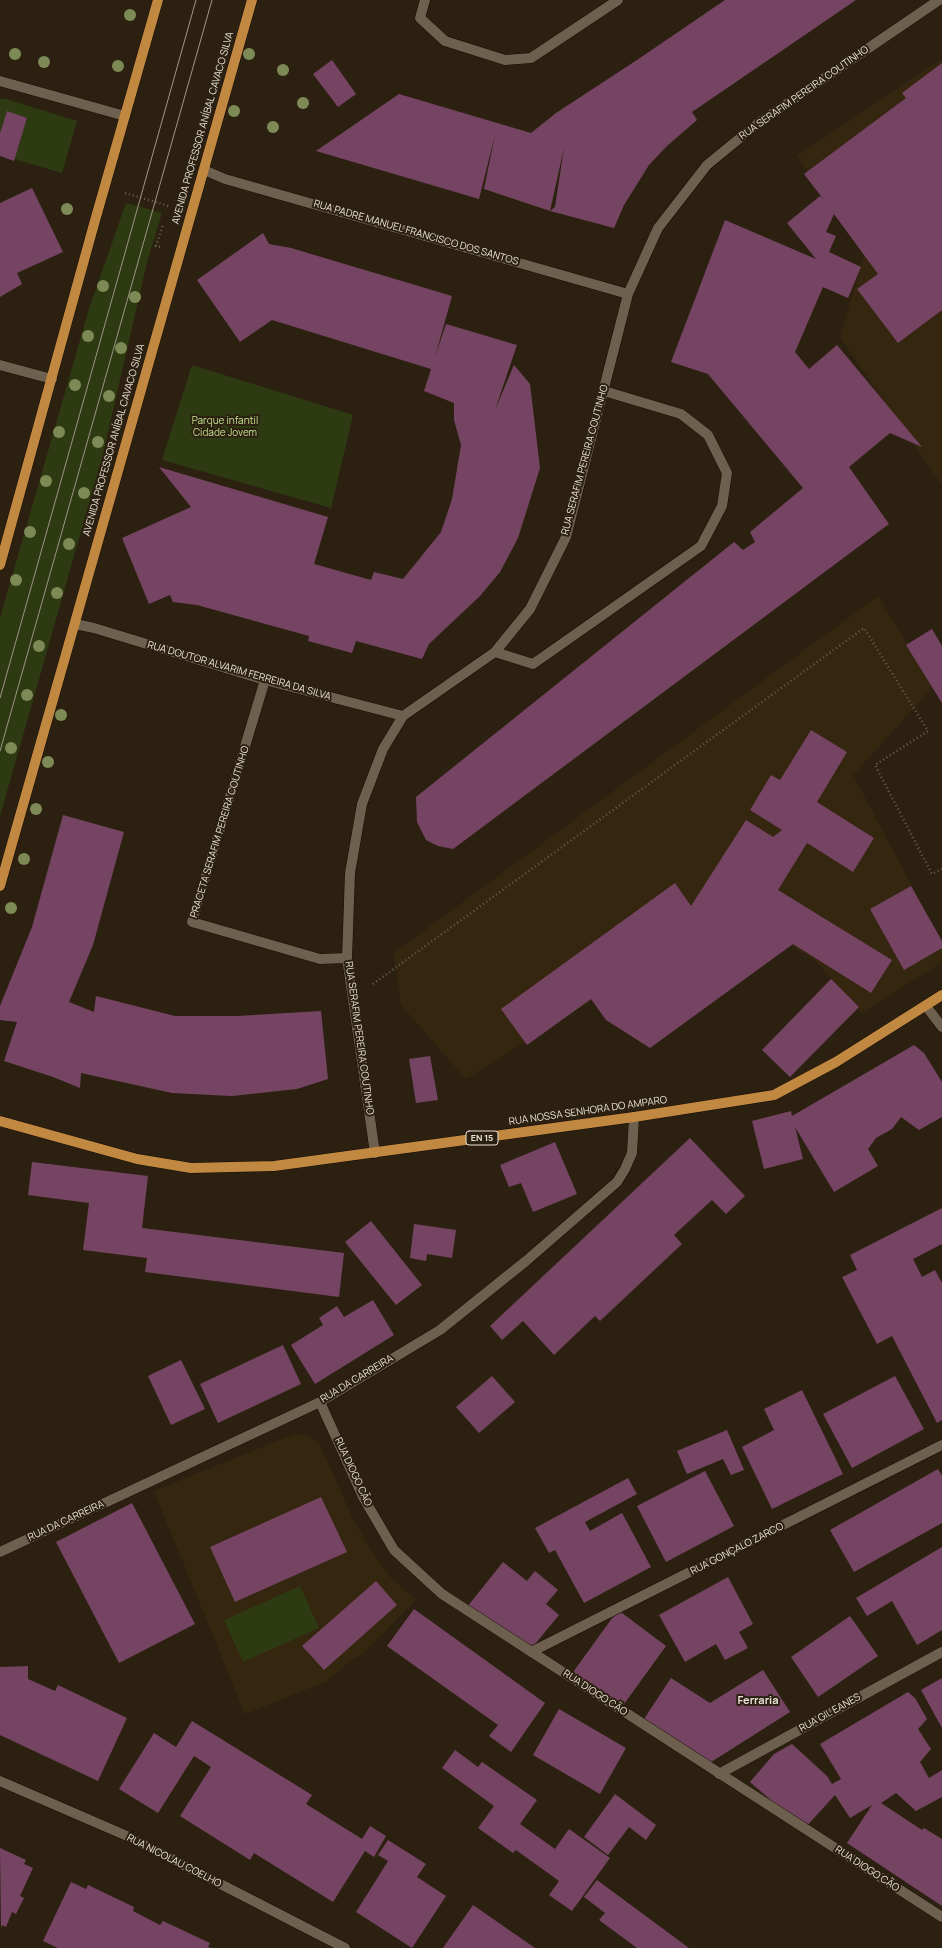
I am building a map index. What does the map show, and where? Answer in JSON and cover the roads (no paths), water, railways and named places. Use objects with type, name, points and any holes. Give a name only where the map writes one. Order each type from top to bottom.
[{"type":"main road","points":[[0,565],[158,0]]},
{"type":"main road","name":"AVENIDA PROFESSOR ANÍBAL CAVACO SILVA","points":[[0,886],[252,0]]},
{"type":"main road","name":"RUA NOSSA SENHORA DO AMPARO","points":[[0,1121],[137,1159],[191,1168],[274,1166],[375,1153],[634,1117],[774,1095],[836,1062],[942,995]]},
{"type":"street","points":[[425,0],[420,18],[445,41],[505,60],[531,58],[618,0]]},
{"type":"street","name":"RUA SERAFIM PEREIRA COUTINHO","points":[[375,1153],[352,999],[348,958],[350,873],[362,804],[383,748],[403,716],[495,652],[530,609],[566,537],[628,294],[658,228],[707,165],[757,124],[927,3],[939,0]]},
{"type":"street","points":[[0,81],[125,116]]},
{"type":"street","name":"RUA PADRE MANUEL FRANCISCO DOS SANTOS","points":[[204,170],[226,179],[628,294]]},
{"type":"street","points":[[0,365],[52,380]]},
{"type":"street","points":[[495,652],[533,664],[701,546],[722,506],[727,473],[708,435],[680,414],[604,390]]},
{"type":"street","name":"RUA DOUTOR ALVARIM FERREIRA DA SILVA","points":[[75,624],[94,628],[265,680],[403,716]]},
{"type":"street","name":"PRACETA SERAFIM PEREIRA COUTINHO","points":[[265,680],[192,922],[320,959],[348,958]]},
{"type":"street","points":[[926,1006],[942,1027]]},
{"type":"street","name":"RUA DA CARREIRA","points":[[0,1552],[320,1402],[440,1330],[592,1205],[617,1182],[626,1169],[632,1153],[634,1117]]},
{"type":"street","name":"RUA DIOGO CÃO","points":[[320,1402],[363,1497],[394,1550],[442,1594],[942,1918]]},
{"type":"street","name":"RUA GONÇALO ZARCO","points":[[531,1652],[942,1445]]},
{"type":"street","name":"RUA GIL EANES","points":[[719,1774],[942,1652]]},
{"type":"street","name":"RUA NICOLAU COELHO","points":[[0,1781],[127,1836],[344,1948]]},
{"type":"tram line","points":[[0,698],[196,0]]},
{"type":"tram line","points":[[0,751],[212,0]]},
{"type":"district","name":"Ferraria","points":[[758,1701]]},
{"type":"park label","name":"Parque infantil Cidade Jovem","points":[[225,426]]}]
